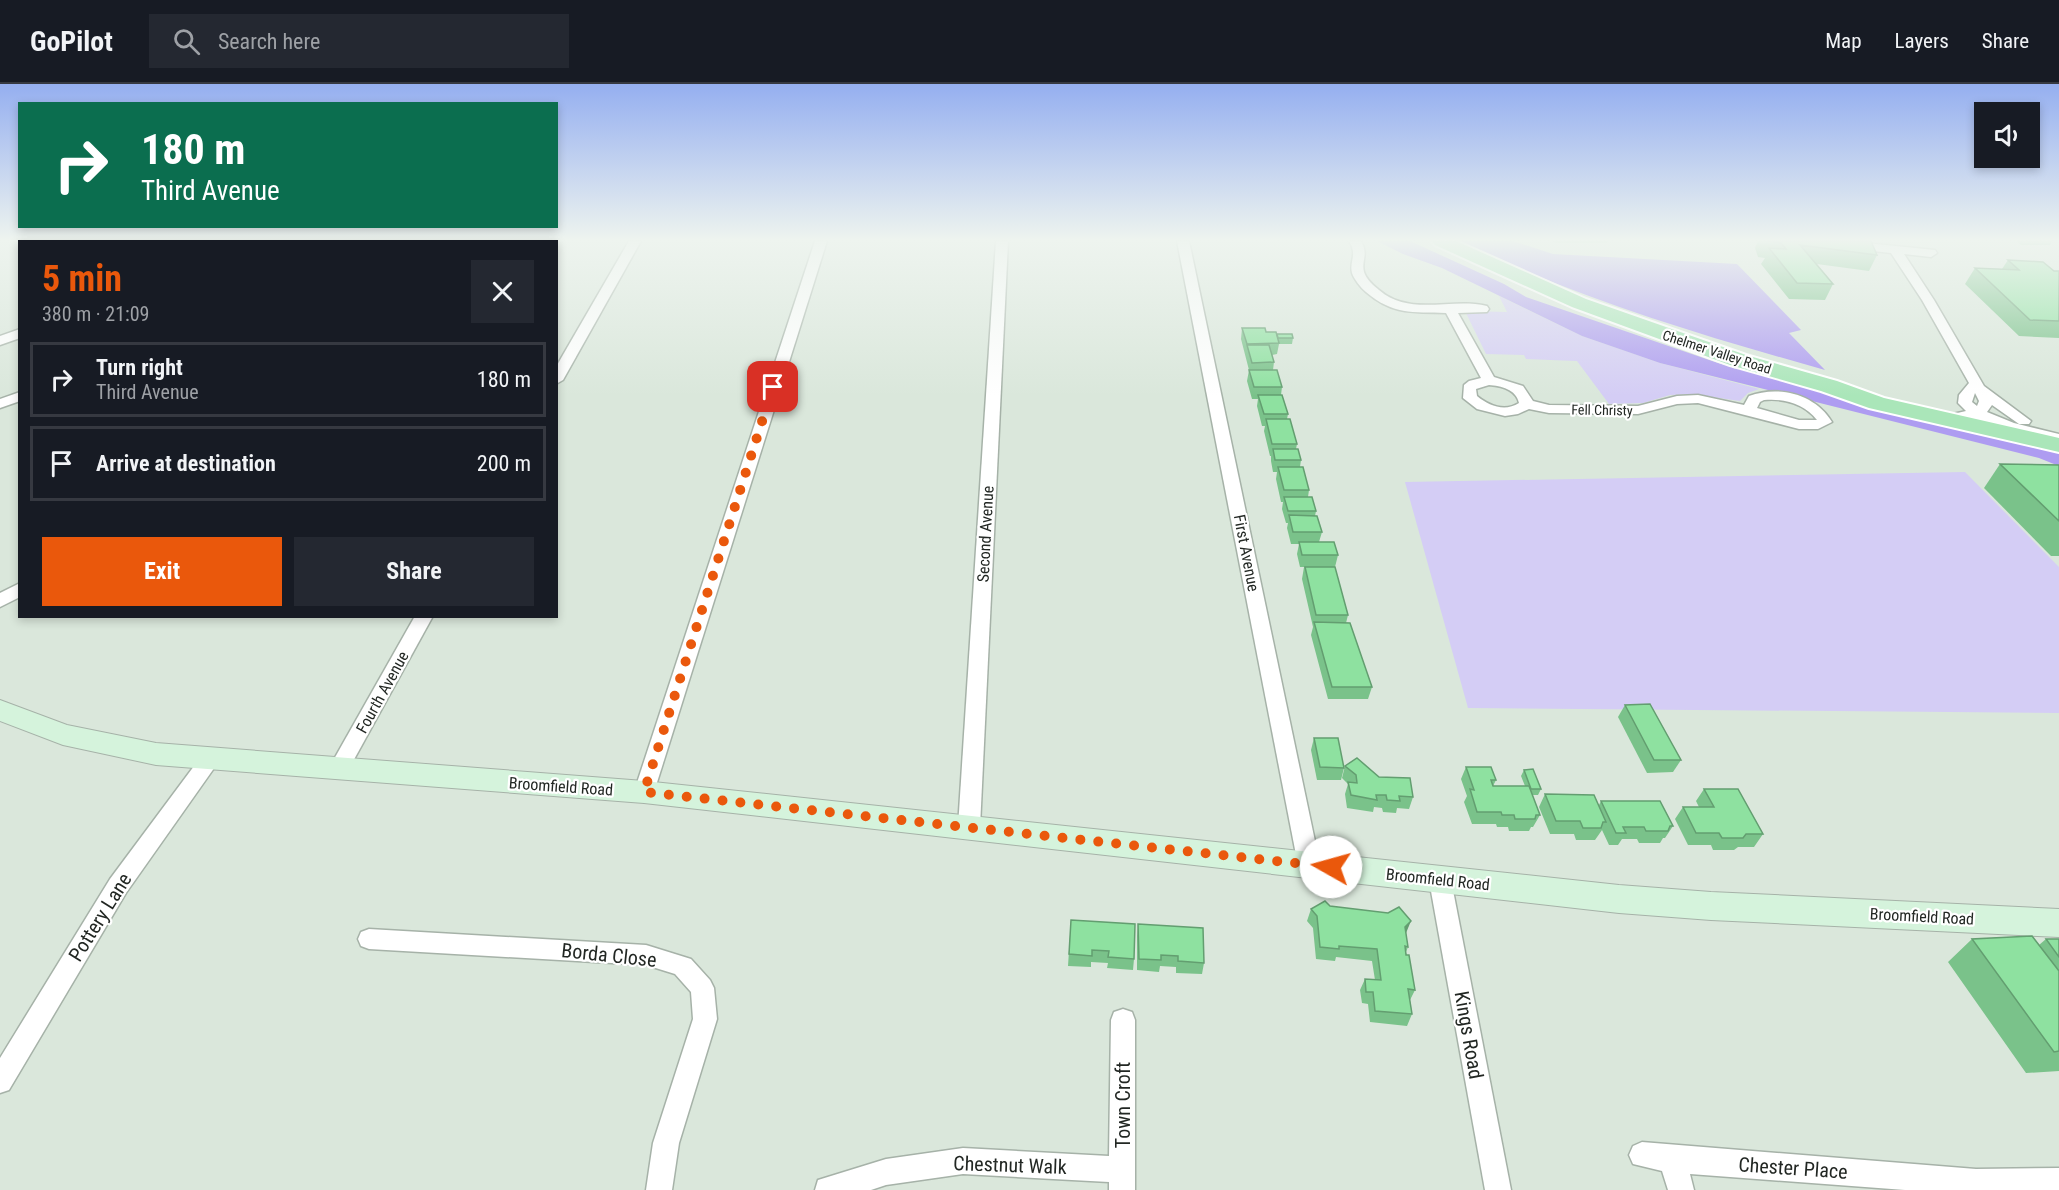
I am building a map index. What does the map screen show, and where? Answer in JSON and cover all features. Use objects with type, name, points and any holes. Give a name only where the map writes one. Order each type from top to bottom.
[{"type":"main road","name":"Chelmer Valley Road","points":[[1555,293],[1665,335],[1877,403],[2059,445]]},
{"type":"main road","name":"Chelmer Valley Road","points":[[1829,386],[1874,390],[2059,429]]},
{"type":"main road","name":"Broomfield Road","points":[[0,710],[74,738],[156,754],[644,792],[1440,879],[1711,906],[1998,929],[2059,923]]},
{"type":"street","points":[[558,376],[606,293]]},
{"type":"street","points":[[644,792],[804,293]]},
{"type":"street","name":"Second Avenue","points":[[969,827],[999,293]]},
{"type":"street","name":"First Avenue","points":[[1194,293],[1310,865]]},
{"type":"street","points":[[1375,293],[1399,308],[1483,309]]},
{"type":"street","points":[[1923,293],[1974,385],[1986,401],[1984,408],[1959,419],[1945,420]]},
{"type":"street","points":[[1450,309],[1489,381],[1517,389],[1523,393],[1526,404]]},
{"type":"street","points":[[0,341],[18,334]]},
{"type":"street","name":"Fell Christy","points":[[1489,381],[1474,384],[1469,388],[1470,398],[1475,403],[1500,411],[1516,410],[1526,404],[1549,409],[1638,410],[1670,402],[1698,399],[1749,410]]},
{"type":"street","points":[[1974,385],[2024,421]]},
{"type":"street","points":[[0,404],[18,397]]},
{"type":"street","name":"Chelmer Valley Road","points":[[1974,412],[2003,424],[2059,438]]},
{"type":"street","points":[[0,601],[18,590]]},
{"type":"street","name":"Fourth Avenue","points":[[339,768],[423,618]]},
{"type":"street","name":"Pottery Lane","points":[[0,1081],[118,886],[210,759]]},
{"type":"street","name":"Kings Road","points":[[1440,879],[1498,1190]]},
{"type":"street","name":"Borda Close","points":[[369,939],[646,955],[683,966],[702,988],[705,1018],[666,1143],[658,1190]]},
{"type":"street","name":"Town Croft","points":[[1123,1180],[1124,1020]]},
{"type":"street","name":"Chester Place","points":[[1642,1155],[1976,1182],[2056,1184]]},
{"type":"street","points":[[1672,1159],[1681,1190]]},
{"type":"street","name":"Chestnut Walk","points":[[828,1190],[886,1172],[963,1161],[1123,1180]]},
{"type":"shaded area","points":[[1493,293],[1519,293],[1718,363],[1854,400],[2059,451],[2059,466],[2039,458],[1660,363],[1582,336]]},
{"type":"shaded area","points":[[1580,293],[1765,293],[1801,330],[1789,333],[1825,370],[1686,329]]},
{"type":"shaded area","points":[[1499,296],[1582,336],[1660,363],[1759,389],[1748,393],[1740,401],[1691,394],[1670,395],[1643,403],[1609,404],[1577,361],[1526,359],[1524,355],[1486,354],[1465,311],[1507,312]]},
{"type":"shaded area","points":[[1965,472],[2059,567],[2059,713],[1468,708],[1405,482]]},
{"type":"building","points":[[2001,293],[2059,293],[2059,321],[2030,320]]},
{"type":"building","points":[[1242,328],[1265,328],[1266,332],[1276,332],[1279,343],[1247,344]]},
{"type":"building","points":[[1277,334],[1292,334],[1293,338],[1278,338]]},
{"type":"building","points":[[1247,345],[1269,345],[1274,362],[1252,363]]},
{"type":"building","points":[[1249,370],[1277,370],[1282,387],[1254,387]]},
{"type":"building","points":[[1258,395],[1282,395],[1288,414],[1264,414]]},
{"type":"building","points":[[1266,419],[1290,419],[1297,444],[1272,444]]},
{"type":"building","points":[[1273,449],[1298,449],[1301,460],[1275,460]]},
{"type":"building","points":[[2000,464],[2059,465],[2059,521]]},
{"type":"building","points":[[1278,467],[1303,467],[1309,490],[1284,490]]},
{"type":"building","points":[[1284,497],[1312,497],[1316,511],[1288,511]]},
{"type":"building","points":[[1289,515],[1317,516],[1322,532],[1293,532]]},
{"type":"building","points":[[1299,542],[1334,542],[1338,555],[1302,555]]},
{"type":"building","points":[[1305,567],[1335,567],[1348,615],[1316,615]]},
{"type":"building","points":[[1314,622],[1350,623],[1372,687],[1332,687]]},
{"type":"building","points":[[1650,704],[1681,760],[1654,760],[1625,705]]},
{"type":"building","points":[[1314,738],[1338,738],[1344,768],[1320,767]]},
{"type":"building","points":[[1357,758],[1379,777],[1410,778],[1413,797],[1399,796],[1400,801],[1387,800],[1386,795],[1376,795],[1377,800],[1351,795],[1348,782],[1357,783],[1356,775],[1345,766]]},
{"type":"building","points":[[1466,767],[1491,767],[1496,780],[1491,780],[1493,786],[1529,786],[1540,815],[1536,815],[1535,819],[1515,819],[1514,815],[1502,815],[1501,812],[1477,812],[1470,789],[1474,790]]},
{"type":"building","points":[[1533,769],[1541,789],[1531,789],[1524,770]]},
{"type":"building","points":[[1704,789],[1738,789],[1763,834],[1746,834],[1743,838],[1722,838],[1719,833],[1696,833],[1683,807],[1714,807]]},
{"type":"building","points":[[1545,794],[1594,795],[1606,822],[1603,822],[1601,828],[1583,828],[1580,821],[1556,821]]},
{"type":"building","points":[[1601,801],[1660,801],[1673,826],[1670,826],[1668,831],[1646,831],[1644,827],[1623,827],[1626,833],[1616,833]]},
{"type":"building","points":[[1325,901],[1330,906],[1388,913],[1399,907],[1411,921],[1405,927],[1408,947],[1405,946],[1406,955],[1409,955],[1415,990],[1408,989],[1412,1014],[1375,1011],[1373,992],[1366,992],[1365,979],[1381,980],[1377,949],[1320,947],[1317,916],[1311,909]]},
{"type":"building","points":[[1071,920],[1135,924],[1134,959],[1108,957],[1109,951],[1092,950],[1092,956],[1069,954]]},
{"type":"building","points":[[1138,924],[1203,928],[1204,963],[1178,961],[1178,956],[1161,955],[1161,960],[1139,959]]},
{"type":"building","points":[[2032,936],[2059,971],[2059,1051],[2054,1052],[1972,939]]},
{"type":"building","points":[[2046,939],[2059,939],[2059,957]]},
{"type":"route","points":[[773,387],[644,792],[1331,867]]}]
